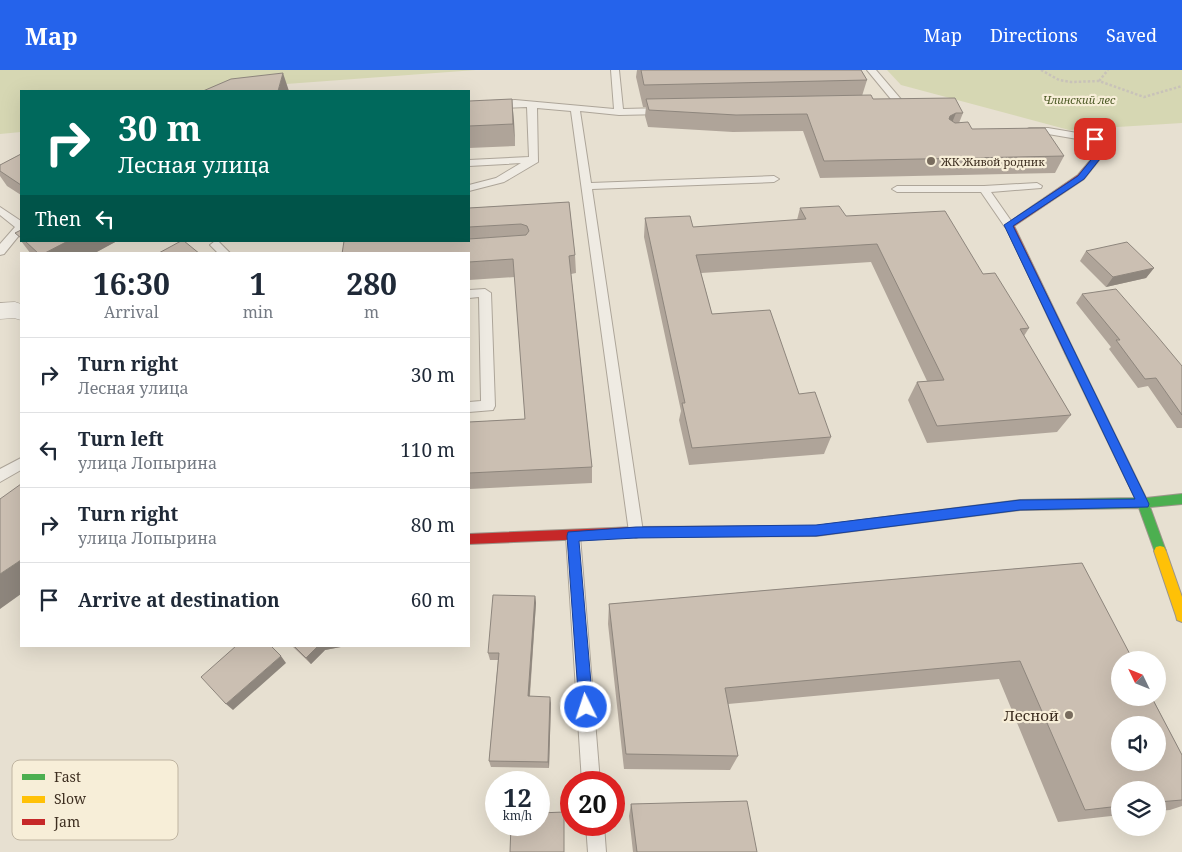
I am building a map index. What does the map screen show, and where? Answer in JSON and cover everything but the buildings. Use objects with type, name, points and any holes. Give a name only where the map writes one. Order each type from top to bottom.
[{"type":"street","points":[[1095,139],[1099,155],[1081,178],[1009,225],[1144,504],[1182,616]]},
{"type":"street","points":[[0,311],[20,312]]},
{"type":"street","points":[[470,539],[636,532],[816,530],[1020,505],[1144,504],[1182,499]]},
{"type":"lane","points":[[615,70],[619,112]]},
{"type":"lane","points":[[872,70],[907,106],[883,107]]},
{"type":"lane","points":[[470,106],[515,103],[619,112],[678,111]]},
{"type":"lane","points":[[532,105],[534,160]]},
{"type":"lane","points":[[575,108],[636,532]]},
{"type":"lane","points":[[1018,132],[1048,131],[1095,139]]},
{"type":"lane","points":[[470,163],[534,160]]},
{"type":"lane","points":[[470,188],[500,180],[534,160]]},
{"type":"lane","points":[[587,186],[774,179]]},
{"type":"lane","points":[[897,189],[984,189],[1037,186]]},
{"type":"lane","points":[[984,189],[1009,225]]},
{"type":"lane","points":[[0,210],[20,225]]},
{"type":"lane","points":[[0,251],[20,227]]},
{"type":"lane","points":[[215,245],[224,252]]},
{"type":"lane","points":[[470,294],[485,293],[488,406],[470,408]]},
{"type":"lane","points":[[0,476],[20,464]]},
{"type":"lane","points":[[573,536],[590,771]]},
{"type":"lane","points":[[595,836],[597,852]]},
{"type":"path","points":[[1041,70],[1059,80],[1071,82],[1099,81],[1144,97],[1182,86]]},
{"type":"path","points":[[1099,81],[1108,70]]},
{"type":"green space","points":[[0,70],[476,70],[259,86],[242,90],[20,90],[20,132],[0,134]]},
{"type":"green space","name":"Члинский лес","points":[[887,70],[1182,70],[1182,123],[1069,130],[901,85]]},
{"type":"traffic: fast","points":[[1070,353],[1143,503],[1160,551]]},
{"type":"traffic: fast","points":[[869,524],[1020,505],[1143,503],[1182,499]]},
{"type":"traffic: slow","points":[[1160,551],[1182,616]]},
{"type":"traffic: jam","points":[[1070,353],[1009,225],[1081,177],[1099,155],[1095,139]]},
{"type":"traffic: jam","points":[[470,539],[636,532],[816,531],[869,524]]},
{"type":"place","name":"ЖК Живой родник","points":[[931,161]]},
{"type":"place","name":"Лесной","points":[[1069,715]]},
{"type":"route","points":[[586,707],[573,536],[636,532],[816,530],[1020,505],[1144,504],[1009,225],[1081,178],[1099,155],[1095,139]]}]
